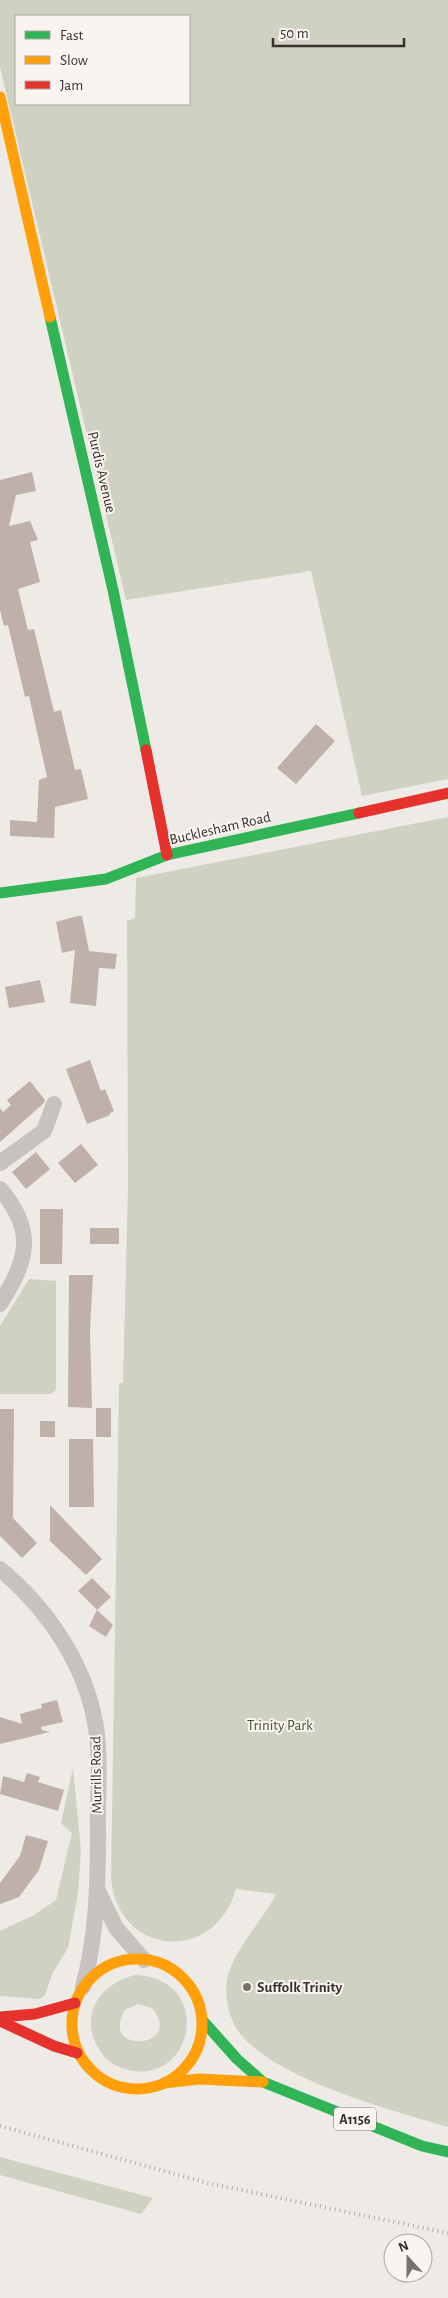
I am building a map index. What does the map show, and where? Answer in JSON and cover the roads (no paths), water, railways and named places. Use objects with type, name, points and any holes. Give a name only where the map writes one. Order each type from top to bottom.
[{"type":"street","name":"Purdis Avenue","points":[[0,97],[113,590],[167,855]]},
{"type":"street","name":"Bucklesham Road","points":[[0,893],[106,879],[167,855],[448,792]]},
{"type":"street","points":[[0,1163],[44,1131],[54,1104]]},
{"type":"street","points":[[0,1189],[14,1205],[22,1224],[24,1246],[21,1266],[0,1304]]},
{"type":"street","name":"Murrills Road","points":[[0,1570],[41,1608],[62,1639],[78,1668],[89,1699],[97,1735],[98,1891],[92,1954],[83,1987]]},
{"type":"street","name":"Murrills Road","points":[[98,1891],[116,1928],[144,1960]]},
{"type":"street","points":[[130,1960],[144,1960],[170,1967],[182,1976],[195,1993],[204,2022],[201,2040],[181,2070],[164,2083],[145,2088],[123,2088],[106,2082],[89,2069],[77,2053],[72,2034],[71,2018],[74,2003],[83,1987],[92,1974],[104,1967],[130,1960]]},
{"type":"street","points":[[0,2017],[35,2014],[74,2003]]},
{"type":"street","points":[[0,2022],[54,2046],[77,2053]]},
{"type":"street","name":"A1156","points":[[204,2022],[237,2058],[263,2082]]},
{"type":"street","name":"A1156","points":[[164,2083],[198,2079],[263,2082],[422,2146],[448,2152]]},
{"type":"railway","points":[[0,2126],[208,2183],[448,2233]]},
{"type":"place","name":"Suffolk Trinity","points":[[247,1987]]},
{"type":"park label","name":"Trinity Park","points":[[280,1725]]}]
